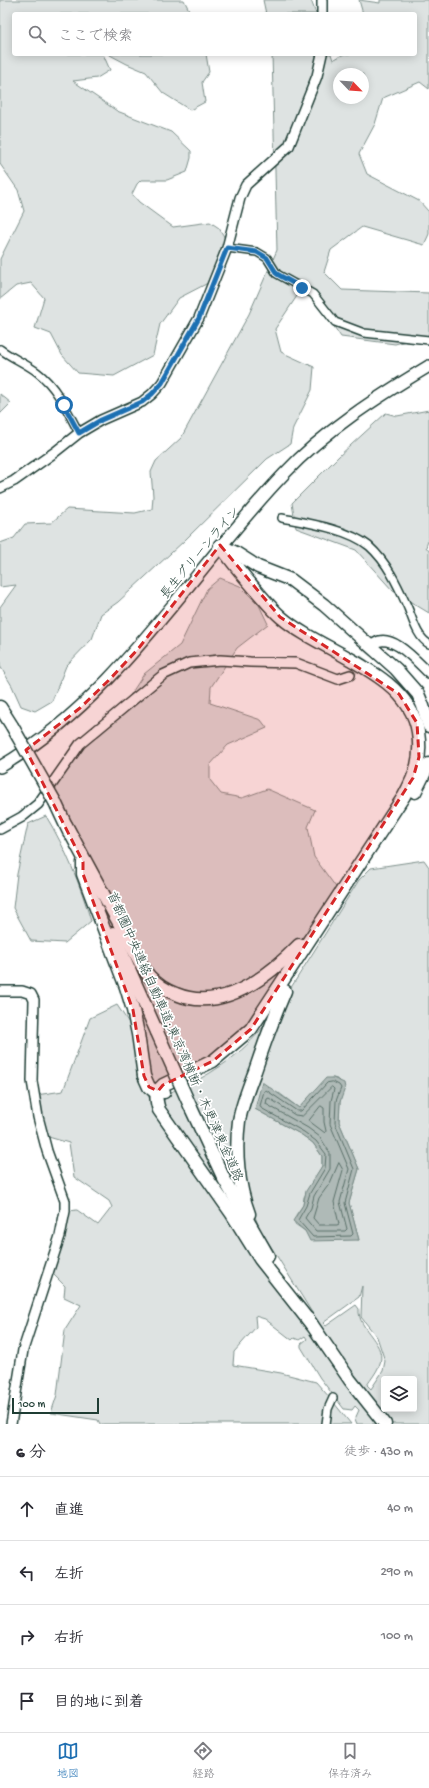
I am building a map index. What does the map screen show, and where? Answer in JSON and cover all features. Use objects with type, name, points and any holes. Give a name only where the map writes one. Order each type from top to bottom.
[{"type":"highway","name":"長生グリーンライン","points":[[0,767],[15,758],[80,708],[110,679],[138,649],[220,545],[285,473],[330,433],[360,410],[429,366]]},
{"type":"highway","points":[[220,545],[258,567],[291,580],[324,605],[396,669],[413,689],[423,706],[429,726]]},
{"type":"highway","points":[[220,545],[232,562],[280,617],[300,631],[384,681],[399,694],[410,707],[417,723],[420,757],[414,778],[251,1029],[213,1061],[164,1085],[158,1091],[155,1098],[159,1110],[232,1214],[260,1259],[312,1325]]},
{"type":"highway","name":"首都圏中央連絡自動車道;東京湾横断・木更津東金道路","points":[[0,707],[55,802],[66,825],[190,1108],[224,1179],[269,1259],[312,1325],[350,1380],[386,1424]]},
{"type":"highway","points":[[83,862],[83,874],[126,987],[133,1010],[144,1076],[149,1087],[154,1091],[163,1092],[174,1088],[218,1064],[253,1036],[388,835],[418,788],[429,764]]},
{"type":"highway","points":[[66,825],[150,978],[168,991],[187,999],[208,1000],[232,995],[265,974],[292,952],[318,926]]},
{"type":"highway","points":[[269,1259],[254,1228],[245,1202],[239,1173],[238,1143],[240,1120],[245,1099],[284,991]]},
{"type":"street","points":[[322,0],[322,12]]},
{"type":"street","points":[[0,488],[14,481],[79,433],[101,420],[142,402],[162,383],[199,318],[227,248],[240,198],[246,185],[289,146],[317,76],[322,56]]},
{"type":"street","points":[[227,248],[257,252],[267,258],[277,274],[313,294],[335,322],[364,332],[429,340]]},
{"type":"street","points":[[0,349],[37,372],[49,383],[64,405],[79,433]]},
{"type":"street","points":[[282,518],[343,533],[357,538],[368,546],[386,566],[420,636],[429,644]]},
{"type":"street","points":[[375,643],[386,640],[395,643],[429,673]]},
{"type":"street","points":[[0,829],[22,817],[38,804],[80,744],[163,675],[189,663],[220,660],[296,663],[338,679],[350,675]]},
{"type":"street","points":[[0,991],[22,991],[31,994],[34,1000],[32,1081],[38,1117],[47,1151],[65,1201],[65,1211],[60,1236],[33,1314],[23,1350],[11,1424]]},
{"type":"street","points":[[326,1424],[328,1410],[333,1398]]},
{"type":"highlighted area","points":[[220,545],[280,617],[399,694],[417,723],[419,757],[413,778],[251,1029],[213,1061],[163,1085],[158,1091],[149,1087],[144,1076],[133,1010],[83,874],[83,862],[26,750],[80,708],[110,679],[138,649]]},
{"type":"shaded area","points":[[0,0],[184,0],[190,12],[12,12],[12,56],[104,56],[110,70],[97,78],[73,81],[117,111],[171,132],[191,151],[191,158],[187,172],[167,180],[141,180],[137,184],[132,194],[139,202],[173,227],[210,222],[219,228],[226,240],[208,283],[179,298],[160,324],[153,355],[114,376],[78,373],[62,355],[51,334],[35,328],[44,298],[31,283],[16,286],[0,299],[0,259],[24,211],[18,190],[0,164]]},
{"type":"shaded area","points":[[263,0],[311,0],[315,12],[266,12]]},
{"type":"shaded area","points":[[359,0],[380,3],[380,0],[429,0],[429,89],[420,82],[383,98],[375,124],[359,154],[367,174],[419,201],[429,212],[429,234],[424,245],[362,227],[331,250],[324,272],[342,290],[429,293],[429,335],[395,344],[341,337],[305,284],[275,329],[281,352],[314,367],[312,390],[293,428],[290,444],[267,459],[184,541],[118,602],[101,614],[92,639],[66,666],[52,701],[35,711],[21,706],[12,686],[0,666],[0,607],[16,585],[0,587],[0,543],[14,538],[25,524],[51,523],[67,509],[135,513],[152,509],[153,496],[151,472],[156,461],[181,438],[249,314],[277,250],[272,56],[332,56],[333,60],[340,56],[417,56],[417,12],[362,12]]},
{"type":"shaded area","points":[[112,56],[206,56],[209,72],[202,82],[205,102],[190,110],[163,93],[146,72]]},
{"type":"shaded area","points":[[0,394],[11,403],[0,414]]},
{"type":"shaded area","points":[[429,410],[429,538],[426,547],[429,551],[429,613],[393,591],[356,550],[296,528],[292,503],[339,456],[386,413],[397,416]]},
{"type":"shaded area","points":[[220,578],[240,586],[259,605],[268,624],[237,648],[211,687],[210,703],[261,720],[267,728],[228,745],[210,765],[210,780],[221,794],[242,798],[267,789],[315,810],[308,827],[314,857],[338,890],[319,918],[300,940],[258,976],[218,995],[175,991],[148,968],[53,786],[79,749],[116,717],[144,674],[180,645],[207,589]]},
{"type":"shaded area","points":[[46,816],[72,867],[91,921],[65,943],[31,941],[13,908],[17,874],[28,824]]},
{"type":"shaded area","points":[[424,860],[429,867],[429,1424],[391,1424],[382,1412],[417,1412],[417,1376],[381,1376],[381,1411],[339,1356],[260,1229],[253,1212],[242,1168],[242,1131],[251,1094],[285,997],[359,880],[371,868]],"holes":[[[326,1079],[337,1079],[342,1093],[339,1122],[359,1169],[349,1203],[359,1240],[305,1231],[295,1224],[296,1215],[303,1205],[304,1197],[322,1166],[322,1156],[313,1143],[302,1135],[255,1109],[279,1093],[299,1108]],[[362,1286],[361,1317],[377,1337],[385,1361],[383,1371],[371,1389],[367,1385],[378,1369],[381,1358],[380,1351],[363,1324],[360,1317],[359,1309],[356,1305],[326,1326],[323,1323],[359,1297]]]},
{"type":"shaded area","points":[[103,915],[172,1078],[157,1083],[152,1081],[148,1075]]},
{"type":"shaded area","points":[[126,944],[153,984],[212,1003],[296,953],[250,1023],[228,1046],[180,1074]]},
{"type":"shaded area","points":[[117,1005],[135,1032],[146,1091],[155,1110],[275,1284],[379,1424],[357,1424],[355,1419],[359,1410],[355,1406],[352,1410],[344,1409],[320,1378],[301,1347],[301,1344],[307,1339],[305,1336],[299,1340],[294,1338],[292,1340],[265,1319],[255,1316],[256,1327],[234,1352],[233,1365],[281,1373],[316,1382],[330,1398],[324,1424],[100,1424],[98,1420],[51,1413],[57,1395],[65,1330],[81,1305],[64,1297],[65,1286],[51,1272],[68,1211],[77,1210],[98,1225],[112,1207],[109,1201],[74,1177],[69,1143],[45,1136],[36,1095],[63,1091],[90,1018]]},
{"type":"shaded area","points":[[269,1019],[240,1108],[242,1204],[186,1086],[221,1066],[242,1050]]},
{"type":"shaded area","points":[[177,1089],[234,1209],[162,1109],[166,1096]]},
{"type":"shaded area","points":[[334,1403],[351,1424],[327,1424],[330,1410]]},
{"type":"water","points":[[326,1078],[333,1078],[344,1083],[345,1088],[340,1102],[339,1122],[359,1169],[349,1203],[359,1240],[310,1241],[305,1231],[293,1221],[303,1205],[306,1191],[322,1166],[322,1156],[313,1143],[302,1135],[255,1109],[262,1082],[299,1108]]},
{"type":"tunnel","points":[[350,675],[375,643]]},
{"type":"route","points":[[64,405],[79,433],[101,420],[142,402],[152,394],[162,383],[174,364],[199,318],[227,248],[257,252],[267,258],[277,274],[302,288]]}]
